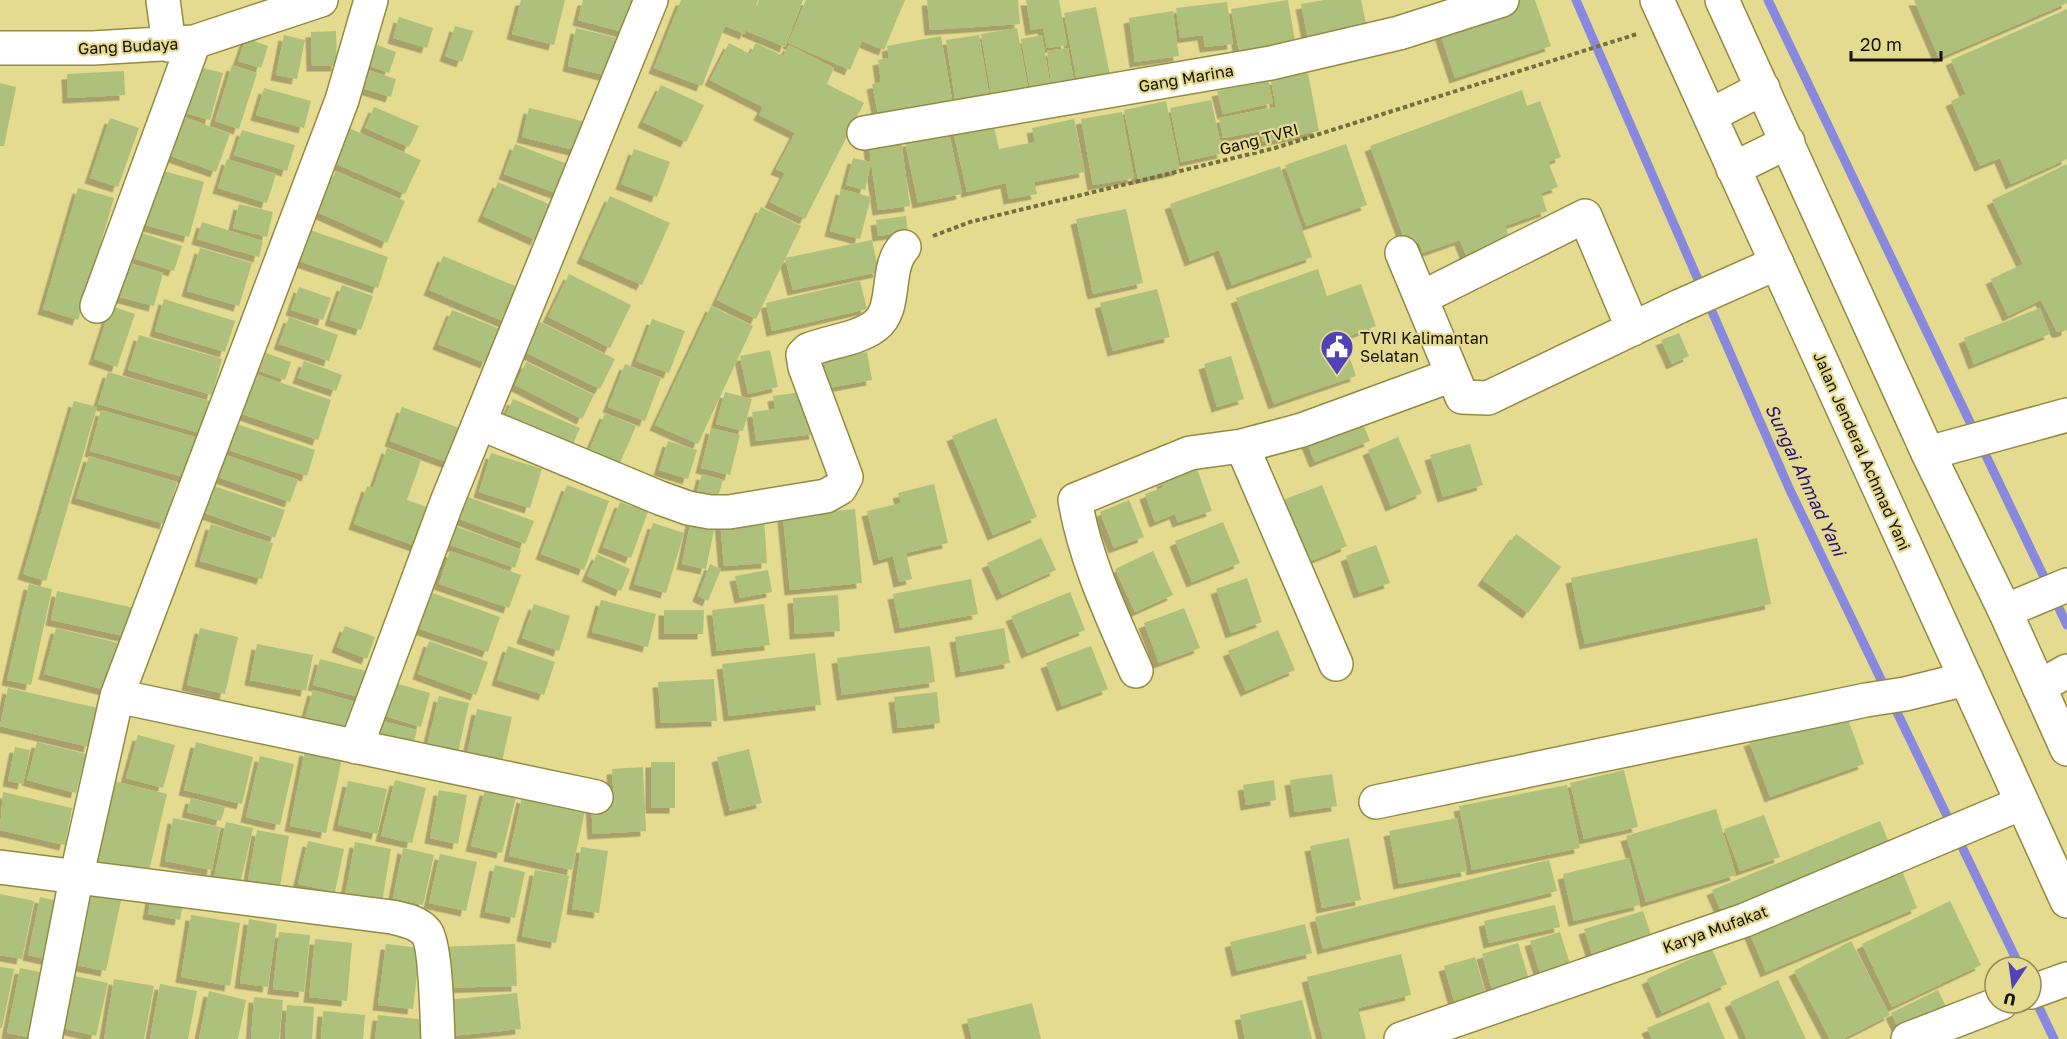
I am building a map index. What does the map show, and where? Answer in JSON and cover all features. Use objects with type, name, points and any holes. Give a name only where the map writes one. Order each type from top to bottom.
[{"type":"main road","points":[[97,306],[181,43],[164,0]]},
{"type":"main road","name":"Gang Budaya","points":[[0,48],[181,43],[321,0]]},
{"type":"main road","points":[[45,1039],[77,874],[117,696],[342,100],[371,0]]},
{"type":"main road","points":[[356,747],[447,502],[651,0]]},
{"type":"main road","name":"Gang Marina","points":[[864,133],[1271,63],[1399,33],[1502,0]]},
{"type":"main road","name":"Jalan Jenderal Achmad Yani","points":[[1657,0],[2067,901]]},
{"type":"main road","points":[[1722,0],[1928,453],[2006,611],[2053,679],[2067,749]]},
{"type":"main road","points":[[1711,115],[1763,88]]},
{"type":"main road","points":[[1733,169],[1788,142]]},
{"type":"main road","points":[[1420,298],[1585,216],[1633,328]]},
{"type":"main road","points":[[480,423],[688,508],[729,512],[826,496],[840,488],[846,477],[805,367],[804,355],[808,350],[851,337],[876,326],[887,307],[894,266],[898,254],[904,247]]},
{"type":"main road","points":[[1402,254],[1462,397],[1488,398],[1680,306],[1777,264]]},
{"type":"main road","points":[[1136,671],[1108,608],[1080,532],[1075,500],[1190,453],[1242,446],[1302,430],[1452,375]]},
{"type":"main road","points":[[1928,453],[2067,415]]},
{"type":"main road","points":[[1242,446],[1336,664]]},
{"type":"main road","points":[[2006,611],[2052,591]]},
{"type":"main road","points":[[1376,802],[1866,700],[1905,694],[1966,679]]},
{"type":"main road","points":[[117,696],[596,797]]},
{"type":"main road","name":"Karya Mufakat","points":[[1401,1039],[1745,920],[2022,803]]},
{"type":"main road","points":[[0,867],[77,874],[392,917],[416,923],[428,933],[432,951],[438,1039]]},
{"type":"main road","points":[[2043,988],[2067,979]]},
{"type":"main road","points":[[1908,1039],[1983,1010]]},
{"type":"path","name":"Gang TVRI","points":[[904,247],[970,222],[1275,148],[1616,40]]},
{"type":"building","points":[[521,0],[565,0],[554,45],[512,34]]},
{"type":"building","points":[[583,0],[635,0],[627,33],[578,20]]},
{"type":"building","points":[[681,0],[758,0],[745,34],[725,26],[702,86],[654,68]]},
{"type":"building","points":[[759,0],[803,0],[785,47],[747,31]]},
{"type":"building","points":[[806,0],[905,0],[884,50],[862,41],[850,70],[788,43]]},
{"type":"building","points":[[927,0],[1018,0],[1020,24],[930,30]]},
{"type":"building","points":[[1026,0],[1059,0],[1067,45],[1047,48],[1043,28],[1031,30]]},
{"type":"building","points":[[1288,0],[1296,47],[1240,56],[1231,9]]},
{"type":"building","points":[[1324,0],[1361,0],[1368,33],[1309,44],[1301,4]]},
{"type":"building","points":[[1510,0],[1535,0],[1551,46],[1455,78],[1437,24]]},
{"type":"building","points":[[1914,0],[2067,0],[2067,3],[1939,58]]},
{"type":"building","points":[[1227,2],[1233,44],[1205,47],[1203,35],[1180,38],[1176,8]]},
{"type":"building","points":[[1096,7],[1111,80],[1078,87],[1064,13]]},
{"type":"building","points":[[2067,9],[2067,159],[2011,184],[2000,158],[1980,166],[1951,101],[1966,94],[1951,60]]},
{"type":"building","points":[[1173,11],[1179,56],[1135,62],[1129,18]]},
{"type":"building","points":[[399,17],[433,28],[427,48],[393,38]]},
{"type":"building","points":[[455,26],[473,31],[462,62],[445,56]]},
{"type":"building","points":[[576,28],[617,38],[608,76],[568,66]]},
{"type":"building","points":[[1017,28],[1029,93],[992,100],[981,34]]},
{"type":"building","points":[[336,31],[337,66],[312,66],[311,32]]},
{"type":"building","points":[[284,35],[305,40],[297,79],[276,75]]},
{"type":"building","points":[[979,35],[990,100],[956,105],[946,40]]},
{"type":"building","points":[[1042,35],[1051,90],[1031,94],[1021,39]]},
{"type":"building","points":[[941,36],[953,105],[879,119],[872,84],[881,82],[878,60],[889,58],[887,46]]},
{"type":"building","points":[[246,38],[268,46],[261,68],[238,61]]},
{"type":"building","points":[[729,43],[750,54],[756,43],[783,56],[789,45],[834,68],[827,84],[864,103],[805,219],[770,202],[785,173],[776,169],[795,133],[759,115],[763,107],[710,80]]},
{"type":"building","points":[[377,45],[396,52],[389,73],[370,66]]},
{"type":"building","points":[[1068,48],[1075,87],[1052,90],[1047,51]]},
{"type":"building","points":[[232,65],[257,73],[239,129],[215,121]]},
{"type":"building","points":[[195,66],[223,73],[210,120],[182,112]]},
{"type":"building","points":[[368,70],[396,79],[391,97],[362,88]]},
{"type":"building","points":[[124,71],[125,95],[68,98],[67,74]]},
{"type":"building","points":[[1308,73],[1319,131],[1263,142],[1261,131],[1223,138],[1219,118],[1276,107],[1271,80]]},
{"type":"building","points":[[1268,80],[1273,103],[1223,114],[1217,91]]},
{"type":"building","points":[[0,83],[16,87],[4,146],[0,146]]},
{"type":"building","points":[[661,85],[704,105],[686,142],[643,122]]},
{"type":"building","points":[[264,88],[311,101],[304,128],[256,115]]},
{"type":"building","points":[[1522,90],[1527,106],[1540,101],[1561,157],[1548,162],[1558,187],[1541,193],[1547,211],[1505,226],[1511,242],[1467,258],[1460,240],[1423,253],[1419,242],[1407,246],[1370,146]]},
{"type":"building","points":[[1211,100],[1223,153],[1181,162],[1170,108]]},
{"type":"building","points":[[1166,101],[1180,170],[1138,179],[1124,110]]},
{"type":"building","points":[[374,107],[419,126],[409,147],[365,128]]},
{"type":"building","points":[[529,108],[586,122],[578,151],[522,137]]},
{"type":"building","points":[[1122,112],[1134,178],[1093,185],[1081,119]]},
{"type":"building","points":[[182,116],[230,134],[216,172],[168,155]]},
{"type":"building","points":[[110,118],[139,128],[118,187],[90,178]]},
{"type":"building","points":[[1074,119],[1085,172],[1034,182],[1037,194],[1009,199],[1006,183],[967,192],[953,131],[993,123],[999,149],[1035,142],[1032,128]]},
{"type":"building","points":[[349,128],[421,160],[405,194],[334,163]]},
{"type":"building","points":[[242,130],[295,145],[287,171],[234,155]]},
{"type":"building","points":[[949,133],[962,194],[918,203],[905,142]]},
{"type":"building","points":[[901,140],[910,206],[878,210],[869,145]]},
{"type":"building","points":[[515,144],[570,165],[559,194],[504,174]]},
{"type":"building","points":[[1346,144],[1367,205],[1306,226],[1285,165]]},
{"type":"building","points":[[634,149],[670,162],[657,197],[621,184]]},
{"type":"building","points":[[853,158],[871,162],[865,190],[846,185]]},
{"type":"building","points":[[227,159],[276,174],[267,203],[218,188]]},
{"type":"building","points":[[2067,164],[2067,330],[2057,332],[2041,300],[2008,316],[1991,279],[2023,264],[1992,200]]},
{"type":"building","points":[[1280,166],[1312,257],[1232,285],[1219,250],[1190,261],[1170,204]]},
{"type":"building","points":[[160,170],[204,182],[189,237],[145,225]]},
{"type":"building","points":[[336,171],[405,201],[387,243],[317,212]]},
{"type":"building","points":[[498,182],[551,205],[536,240],[483,216]]},
{"type":"building","points":[[78,188],[114,198],[78,320],[43,309]]},
{"type":"building","points":[[841,189],[871,197],[860,239],[830,231]]},
{"type":"building","points":[[610,196],[670,223],[642,285],[582,258]]},
{"type":"building","points":[[239,204],[273,212],[267,237],[233,228]]},
{"type":"building","points":[[761,207],[801,226],[756,319],[717,300]]},
{"type":"building","points":[[1126,209],[1143,283],[1093,294],[1076,219]]},
{"type":"building","points":[[906,216],[908,232],[878,236],[876,220]]},
{"type":"building","points":[[202,222],[263,241],[259,257],[197,239]]},
{"type":"building","points":[[304,228],[388,257],[378,288],[293,259]]},
{"type":"building","points":[[135,231],[182,246],[174,271],[127,256]]},
{"type":"building","points":[[872,240],[879,272],[793,290],[785,258]]},
{"type":"building","points":[[200,248],[252,263],[239,306],[187,291]]},
{"type":"building","points":[[443,256],[520,288],[505,322],[429,290]]},
{"type":"building","points":[[126,262],[163,273],[154,306],[116,296]]},
{"type":"building","points":[[1318,269],[1327,296],[1361,284],[1376,326],[1343,338],[1356,376],[1274,404],[1236,298]]},
{"type":"building","points":[[569,274],[631,305],[610,348],[548,317]]},
{"type":"building","points":[[860,281],[867,309],[772,331],[766,303]]},
{"type":"building","points":[[342,285],[373,296],[361,330],[330,320]]},
{"type":"building","points":[[299,287],[331,298],[323,320],[291,310]]},
{"type":"building","points":[[1157,289],[1170,337],[1113,351],[1100,303]]},
{"type":"building","points":[[164,299],[235,321],[225,352],[155,331]]},
{"type":"building","points":[[111,306],[135,314],[117,367],[94,359]]},
{"type":"building","points":[[711,306],[753,326],[698,444],[655,425]]},
{"type":"building","points":[[2040,308],[2050,334],[1974,364],[1964,338]]},
{"type":"building","points":[[452,310],[500,329],[486,363],[438,344]]},
{"type":"building","points":[[289,317],[338,335],[329,361],[279,344]]},
{"type":"building","points":[[652,319],[685,331],[669,373],[636,361]]},
{"type":"building","points":[[540,322],[615,359],[600,389],[525,352]]},
{"type":"building","points":[[1679,333],[1689,356],[1672,364],[1661,340]]},
{"type":"building","points":[[139,335],[222,359],[212,395],[128,370]]},
{"type":"building","points":[[770,350],[778,387],[748,394],[740,356]]},
{"type":"building","points":[[867,352],[872,380],[829,388],[824,360]]},
{"type":"building","points":[[266,353],[291,362],[285,380],[259,371]]},
{"type":"building","points":[[1231,356],[1244,399],[1217,407],[1204,364]]},
{"type":"building","points":[[304,361],[342,375],[336,391],[298,378]]},
{"type":"building","points":[[526,362],[594,395],[582,419],[515,385]]},
{"type":"building","points":[[625,364],[661,378],[645,421],[608,407]]},
{"type":"building","points":[[108,372],[216,403],[207,435],[98,404]]},
{"type":"building","points":[[256,374],[331,400],[318,440],[242,414]]},
{"type":"building","points":[[809,391],[815,434],[756,441],[752,412],[775,409],[773,396]]},
{"type":"building","points":[[725,392],[752,399],[743,431],[716,424]]},
{"type":"building","points":[[513,399],[580,428],[569,453],[502,424]]},
{"type":"building","points":[[74,401],[97,407],[46,581],[23,574]]},
{"type":"building","points":[[402,407],[462,429],[449,463],[390,441]]},
{"type":"building","points":[[101,410],[199,438],[187,478],[90,451]]},
{"type":"building","points":[[605,413],[636,426],[619,465],[588,453]]},
{"type":"building","points":[[1360,417],[1370,441],[1315,462],[1305,438]]},
{"type":"building","points":[[996,418],[1037,517],[993,535],[952,436]]},
{"type":"building","points":[[237,424],[315,450],[307,476],[228,450]]},
{"type":"building","points":[[711,428],[740,435],[730,475],[701,468]]},
{"type":"building","points":[[1398,437],[1422,493],[1391,506],[1368,450]]},
{"type":"building","points":[[668,441],[697,450],[688,479],[659,470]]},
{"type":"building","points":[[1470,444],[1483,485],[1443,497],[1430,455]]},
{"type":"building","points":[[387,448],[421,460],[407,500],[432,509],[419,547],[354,524],[367,486],[373,488]]},
{"type":"building","points":[[491,453],[542,469],[530,508],[479,492]]},
{"type":"building","points":[[226,455],[298,480],[290,502],[218,477]]},
{"type":"building","points":[[89,456],[177,482],[165,524],[76,498]]},
{"type":"building","points":[[1197,469],[1212,511],[1178,522],[1175,514],[1155,522],[1145,494],[1164,487],[1162,481]]},
{"type":"building","points":[[702,474],[723,480],[716,503],[695,498]]},
{"type":"building","points":[[208,484],[285,510],[275,538],[199,511]]},
{"type":"building","points":[[934,484],[948,543],[906,553],[912,579],[899,582],[893,556],[879,560],[867,511],[901,503],[898,493]]},
{"type":"building","points":[[567,485],[609,501],[584,570],[541,554]]},
{"type":"building","points":[[1322,485],[1347,546],[1303,564],[1278,502]]},
{"type":"building","points":[[468,497],[534,521],[525,544],[460,519]]},
{"type":"building","points":[[1129,500],[1144,537],[1114,548],[1100,512]]},
{"type":"building","points":[[620,502],[648,512],[631,558],[603,547]]},
{"type":"building","points":[[855,509],[862,583],[790,590],[783,516]]},
{"type":"building","points":[[764,517],[767,563],[724,566],[720,520]]},
{"type":"building","points":[[691,520],[715,525],[706,569],[682,564]]},
{"type":"building","points":[[1223,522],[1240,563],[1192,582],[1175,541]]},
{"type":"building","points":[[653,523],[684,533],[666,593],[634,584]]},
{"type":"building","points":[[211,524],[273,543],[262,579],[200,561]]},
{"type":"building","points":[[452,525],[521,550],[515,568],[445,543]]},
{"type":"building","points":[[1516,534],[1561,567],[1528,613],[1483,580]]},
{"type":"building","points":[[1041,538],[1056,570],[1002,595],[987,563]]},
{"type":"building","points":[[1757,538],[1771,604],[1585,644],[1571,578]]},
{"type":"building","points":[[1376,545],[1390,583],[1359,593],[1346,556]]},
{"type":"building","points":[[450,551],[521,575],[509,608],[439,584]]},
{"type":"building","points":[[1153,551],[1173,595],[1135,612],[1115,569]]},
{"type":"building","points":[[597,554],[630,569],[621,591],[587,576]]},
{"type":"building","points":[[710,564],[721,569],[708,601],[698,596]]},
{"type":"building","points":[[768,570],[772,592],[740,598],[735,576]]},
{"type":"building","points":[[1247,578],[1262,622],[1231,633],[1216,589]]},
{"type":"building","points":[[971,579],[978,614],[900,628],[893,594]]},
{"type":"building","points":[[29,584],[52,589],[31,685],[7,680]]},
{"type":"building","points":[[424,590],[500,617],[488,652],[411,626]]},
{"type":"building","points":[[57,591],[139,609],[133,638],[51,620]]},
{"type":"building","points":[[1070,592],[1085,630],[1027,653],[1011,616]]},
{"type":"building","points":[[838,595],[840,631],[795,634],[793,598]]},
{"type":"building","points":[[601,600],[656,614],[648,647],[592,632]]},
{"type":"building","points":[[534,604],[570,616],[559,651],[522,638]]},
{"type":"building","points":[[764,604],[770,645],[717,651],[712,610]]},
{"type":"building","points":[[1184,608],[1200,648],[1159,663],[1144,623]]},
{"type":"building","points":[[664,610],[704,610],[703,634],[664,634]]},
{"type":"building","points":[[345,626],[375,637],[367,659],[337,647]]},
{"type":"building","points":[[56,628],[118,643],[106,690],[44,674]]},
{"type":"building","points":[[200,628],[238,637],[225,694],[187,685]]},
{"type":"building","points":[[1004,628],[1010,663],[961,672],[955,637]]},
{"type":"building","points":[[1278,630],[1295,670],[1246,691],[1228,651]]},
{"type":"building","points":[[429,641],[488,662],[476,695],[418,674]]},
{"type":"building","points":[[257,644],[313,655],[306,691],[250,680]]},
{"type":"building","points":[[508,646],[555,662],[544,695],[497,680]]},
{"type":"building","points":[[930,646],[935,682],[842,695],[837,658]]},
{"type":"building","points":[[1091,646],[1108,689],[1062,706],[1046,663]]},
{"type":"building","points":[[815,653],[821,705],[729,716],[722,664]]},
{"type":"building","points":[[320,659],[370,672],[363,698],[313,685]]},
{"type":"building","points":[[714,679],[717,721],[661,723],[658,682]]},
{"type":"building","points":[[395,683],[430,693],[421,727],[385,716]]},
{"type":"building","points":[[8,688],[98,708],[89,747],[0,726]]},
{"type":"building","points":[[313,690],[359,703],[350,735],[304,722]]},
{"type":"building","points":[[937,692],[940,723],[898,728],[894,697]]},
{"type":"building","points":[[439,696],[469,703],[457,757],[426,750]]},
{"type":"building","points":[[1844,708],[1864,764],[1770,797],[1749,741]]},
{"type":"building","points":[[477,709],[512,717],[501,766],[466,758]]},
{"type":"building","points":[[379,720],[417,730],[411,752],[373,743]]},
{"type":"building","points":[[138,735],[175,745],[163,788],[126,778]]},
{"type":"building","points":[[37,742],[86,754],[76,793],[27,780]]},
{"type":"building","points":[[196,742],[253,757],[242,804],[184,790]]},
{"type":"building","points":[[15,747],[30,750],[23,784],[8,781]]},
{"type":"building","points":[[749,749],[762,803],[730,811],[717,757]]},
{"type":"building","points":[[305,750],[342,758],[326,833],[290,826]]},
{"type":"building","points":[[260,756],[294,764],[280,825],[246,817]]},
{"type":"building","points":[[651,762],[675,762],[675,808],[651,808]]},
{"type":"building","points":[[643,767],[646,831],[593,834],[591,804],[614,803],[612,769]]},
{"type":"building","points":[[1624,770],[1638,827],[1584,839],[1570,783]]},
{"type":"building","points":[[1332,774],[1337,806],[1295,812],[1290,780]]},
{"type":"building","points":[[395,780],[426,788],[412,843],[381,836]]},
{"type":"building","points":[[1274,780],[1276,800],[1246,805],[1243,785]]},
{"type":"building","points":[[114,781],[167,794],[148,875],[95,863]]},
{"type":"building","points":[[348,781],[387,789],[377,834],[338,825]]},
{"type":"building","points":[[1567,785],[1580,848],[1472,870],[1459,806]]},
{"type":"building","points":[[439,790],[467,795],[458,844],[430,838]]},
{"type":"building","points":[[485,790],[516,797],[502,853],[471,846]]},
{"type":"building","points":[[3,792],[72,808],[65,845],[0,830]]},
{"type":"building","points":[[522,797],[585,811],[572,870],[509,856]]},
{"type":"building","points":[[191,798],[225,807],[221,821],[187,812]]},
{"type":"building","points":[[1716,809],[1736,875],[1646,902],[1626,836]]},
{"type":"building","points":[[1764,815],[1780,857],[1740,871],[1724,829]]},
{"type":"building","points":[[173,818],[220,827],[212,870],[165,861]]},
{"type":"building","points":[[1457,818],[1467,871],[1399,884],[1389,831]]},
{"type":"building","points":[[1880,821],[1893,852],[1725,920],[1712,890]]},
{"type":"building","points":[[226,822],[253,828],[240,884],[214,878]]},
{"type":"building","points":[[257,830],[289,836],[278,897],[246,892]]},
{"type":"building","points":[[1349,838],[1361,900],[1322,908],[1310,846]]},
{"type":"building","points":[[308,841],[344,849],[335,892],[298,884]]},
{"type":"building","points":[[355,842],[391,849],[382,902],[345,896]]},
{"type":"building","points":[[581,847],[608,851],[599,913],[572,909]]},
{"type":"building","points":[[403,848],[434,855],[423,905],[393,898]]},
{"type":"building","points":[[440,854],[477,862],[466,911],[429,903]]},
{"type":"building","points":[[1629,858],[1640,905],[1574,921],[1563,874]]},
{"type":"building","points":[[1549,860],[1557,891],[1323,949],[1315,917]]},
{"type":"building","points":[[495,865],[525,872],[515,918],[485,912]]},
{"type":"building","points":[[1901,868],[1917,908],[1766,972],[1749,931]]},
{"type":"building","points":[[535,870],[569,876],[556,943],[522,936]]},
{"type":"building","points":[[80,891],[121,900],[106,971],[66,963]]},
{"type":"building","points":[[0,894],[34,901],[22,959],[0,955]]},
{"type":"building","points":[[40,897],[66,903],[54,961],[28,955]]},
{"type":"building","points":[[151,897],[183,904],[180,920],[148,914]]},
{"type":"building","points":[[1950,901],[1981,965],[1892,1007],[1862,944]]},
{"type":"building","points":[[1555,905],[1560,927],[1489,943],[1484,921]]},
{"type":"building","points":[[1643,911],[1654,944],[1595,963],[1584,929]]},
{"type":"building","points":[[191,915],[240,923],[230,986],[181,977]]},
{"type":"building","points":[[249,919],[277,924],[268,987],[240,983]]},
{"type":"building","points":[[1305,924],[1312,953],[1237,971],[1230,942]]},
{"type":"building","points":[[279,932],[310,935],[304,992],[273,989]]},
{"type":"building","points":[[1560,932],[1570,964],[1540,973],[1530,941]]},
{"type":"building","points":[[315,939],[352,943],[347,1001],[309,997]]},
{"type":"building","points":[[1851,941],[1890,1015],[1843,1039],[1830,1039],[1794,971]]},
{"type":"building","points":[[1518,943],[1531,986],[1494,997],[1482,954]]},
{"type":"building","points":[[386,944],[420,948],[413,1009],[378,1005]]},
{"type":"building","points":[[515,944],[517,986],[438,988],[436,947]]},
{"type":"building","points":[[1712,949],[1727,984],[1662,1013],[1647,979]]},
{"type":"building","points":[[1401,954],[1411,995],[1358,1008],[1366,1039],[1323,1039],[1307,977]]},
{"type":"building","points":[[1475,957],[1487,999],[1456,1008],[1444,966]]},
{"type":"building","points":[[0,967],[14,969],[2,1028],[0,1028]]},
{"type":"building","points":[[20,968],[50,974],[38,1039],[7,1033]]},
{"type":"building","points":[[70,975],[108,983],[96,1036],[58,1027]]},
{"type":"building","points":[[114,979],[154,986],[144,1039],[104,1039]]},
{"type":"building","points":[[1778,980],[1806,1039],[1747,1039],[1730,1002]]},
{"type":"building","points":[[160,984],[197,991],[188,1039],[150,1039]]},
{"type":"building","points":[[1938,990],[1948,1011],[1901,1034],[1891,1013]]},
{"type":"building","points":[[209,991],[246,1000],[238,1039],[199,1039]]},
{"type":"building","points":[[517,993],[521,1029],[450,1036],[446,1000]]},
{"type":"building","points":[[254,997],[283,1000],[279,1039],[251,1039]]},
{"type":"building","points":[[1302,1000],[1312,1039],[1245,1039],[1240,1015]]},
{"type":"building","points":[[1709,1002],[1725,1039],[1652,1039],[1647,1028]]},
{"type":"building","points":[[1032,1003],[1041,1039],[972,1039],[967,1019]]},
{"type":"building","points":[[287,1005],[314,1007],[312,1039],[285,1039]]},
{"type":"building","points":[[323,1011],[365,1015],[363,1039],[321,1039]]},
{"type":"building","points":[[378,1015],[427,1020],[425,1039],[375,1039]]},
{"type":"waterway","name":"Sungai Ahmad Yani","points":[[1576,0],[1789,488],[1886,690]]},
{"type":"waterway","name":"Sungai Ahmad Yani","points":[[1768,0],[2067,625]]},
{"type":"waterway","name":"Sungai Ahmad Yani","points":[[1892,702],[2014,955]]},
{"type":"waterway","name":"Sungai Ahmad Yani","points":[[2043,1015],[2054,1039]]},
{"type":"place","name":"TVRI Kalimantan Selatan","points":[[1337,376]]}]
